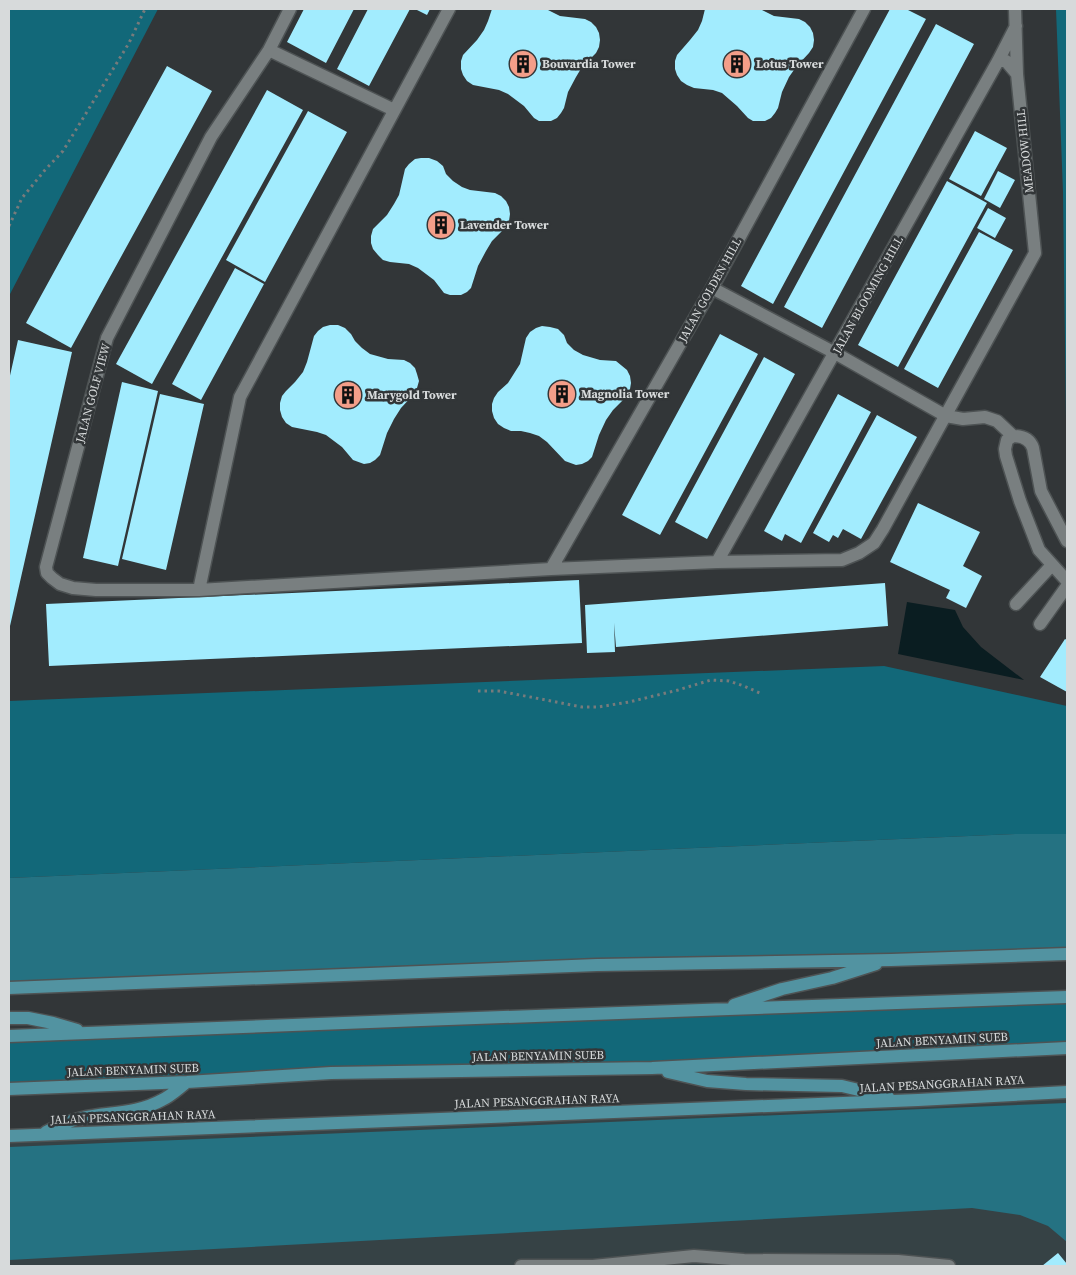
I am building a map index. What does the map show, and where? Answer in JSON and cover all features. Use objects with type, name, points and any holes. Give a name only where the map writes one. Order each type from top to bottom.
[{"type":"main road","points":[[9,988],[597,964],[891,960],[1067,954]]},
{"type":"main road","points":[[722,1010],[782,989],[832,978],[891,960]]},
{"type":"main road","points":[[9,1036],[1067,997]]},
{"type":"main road","points":[[9,1018],[28,1018],[90,1034]]},
{"type":"main road","name":"JALAN BENYAMIN SUEB","points":[[9,1088],[187,1082],[331,1073],[652,1068],[1067,1048]]},
{"type":"main road","points":[[652,1068],[708,1081],[746,1084],[842,1086],[900,1101]]},
{"type":"main road","points":[[41,1135],[68,1122],[132,1111],[149,1106],[162,1100],[187,1082]]},
{"type":"main road","name":"JALAN PESANGGRAHAN RAYA","points":[[9,1136],[900,1101],[1067,1092]]},
{"type":"street","name":"JALAN GOLF VIEW","points":[[290,9],[269,50],[211,137],[107,338],[46,567],[47,573],[60,584],[73,588],[96,590],[199,590],[551,569],[717,562],[842,560],[859,553],[874,543],[883,529],[1035,253]]},
{"type":"street","points":[[199,590],[240,397],[449,9]]},
{"type":"street","name":"JALAN GOLDEN HILL","points":[[551,569],[712,288],[864,9]]},
{"type":"street","name":"MEADOW HILL","points":[[1015,9],[1017,74],[1035,253]]},
{"type":"street","name":"JALAN BLOOMING HILL","points":[[717,562],[998,62],[1016,26]]},
{"type":"street","points":[[269,50],[394,110]]},
{"type":"street","points":[[998,62],[1006,61],[1017,74]]},
{"type":"street","points":[[712,288],[835,353],[946,416],[962,419],[985,417],[997,420],[1013,436],[1029,440],[1041,491],[1067,541]]},
{"type":"street","points":[[1013,436],[1008,440],[1005,450],[1020,501],[1039,550],[1067,581]]},
{"type":"street","points":[[1016,604],[1052,564]]},
{"type":"street","points":[[1040,624],[1067,586]]},
{"type":"street","points":[[521,1266],[593,1266],[694,1256],[744,1263],[949,1266]]},
{"type":"path","points":[[9,226],[22,198],[63,151],[129,43],[145,9]]},
{"type":"path","points":[[478,691],[498,691],[582,707],[598,707],[629,702],[711,680],[729,681],[762,694]]},
{"type":"shaded area","points":[[9,9],[158,9],[9,296]]},
{"type":"shaded area","points":[[1056,9],[1067,9],[1067,429],[1063,192]]},
{"type":"shaded area","points":[[907,602],[955,610],[963,627],[981,647],[1024,680],[898,654]]},
{"type":"shaded area","points":[[884,666],[1067,706],[1067,834],[1015,834],[9,878],[9,701]]},
{"type":"shaded area","points":[[1015,834],[1067,834],[1067,954],[9,990],[9,878]]},
{"type":"shaded area","points":[[1067,997],[1067,1048],[9,1089],[9,1036]]},
{"type":"shaded area","points":[[1067,1099],[1067,1266],[9,1266],[9,1136]]},
{"type":"shaded area","points":[[1067,1103],[1067,1242],[1048,1226],[1020,1215],[972,1208],[9,1260],[9,1147]]},
{"type":"building","points":[[304,9],[354,9],[326,63],[287,42]]},
{"type":"building","points":[[368,9],[410,9],[369,86],[337,69]]},
{"type":"building","points":[[415,9],[430,9],[427,15]]},
{"type":"building","name":"Bouvardia Tower","points":[[492,9],[546,9],[560,16],[585,19],[596,27],[599,33],[599,47],[576,77],[568,92],[564,108],[557,118],[551,121],[539,121],[508,94],[499,90],[473,85],[463,75],[461,61],[463,55],[484,30]]},
{"type":"building","name":"Lotus Tower","points":[[705,9],[760,9],[774,16],[799,19],[810,27],[813,33],[813,47],[789,77],[782,92],[778,108],[771,118],[765,121],[753,121],[722,93],[694,88],[681,81],[677,75],[675,61],[677,55],[698,30]]},
{"type":"building","points":[[890,9],[906,9],[926,19],[773,304],[741,286]]},
{"type":"building","points":[[936,24],[974,44],[822,328],[784,307]]},
{"type":"building","points":[[167,66],[212,91],[71,348],[26,323]]},
{"type":"building","points":[[267,90],[303,110],[152,384],[116,364]]},
{"type":"building","points":[[308,111],[347,132],[265,282],[226,260]]},
{"type":"building","points":[[975,131],[1007,148],[981,196],[949,179]]},
{"type":"building","name":"Lavender Tower","points":[[421,158],[437,161],[443,166],[446,174],[462,187],[470,190],[495,193],[501,196],[509,207],[509,221],[506,227],[492,241],[486,251],[478,266],[471,288],[461,295],[444,293],[434,280],[418,268],[409,264],[383,260],[373,249],[371,243],[373,229],[387,215],[399,195],[405,169],[415,159]]},
{"type":"building","points":[[998,171],[1015,180],[1000,208],[984,199]]},
{"type":"building","points":[[947,181],[987,203],[898,367],[858,345]]},
{"type":"building","points":[[988,208],[1006,218],[995,238],[977,228]]},
{"type":"building","points":[[979,232],[1013,250],[938,388],[904,369]]},
{"type":"building","points":[[235,268],[264,284],[201,400],[172,384]]},
{"type":"building","name":"Marygold Tower","points":[[338,325],[345,328],[355,341],[370,354],[388,359],[404,360],[410,363],[415,368],[417,374],[419,381],[414,394],[394,419],[380,455],[370,463],[364,464],[353,460],[342,447],[326,435],[292,427],[282,417],[280,403],[282,396],[303,372],[314,336],[323,327]]},
{"type":"building","name":"Magnolia Tower","points":[[542,326],[558,329],[564,335],[567,343],[583,355],[600,360],[616,361],[627,370],[630,376],[631,383],[627,396],[606,420],[592,457],[582,464],[576,465],[565,461],[539,436],[521,431],[511,431],[498,424],[494,418],[492,404],[494,398],[508,383],[520,364],[526,338],[530,332]]},
{"type":"building","points":[[720,334],[758,354],[660,535],[622,515]]},
{"type":"building","points":[[18,340],[72,352],[10,626],[9,380]]},
{"type":"building","points":[[764,357],[795,374],[707,539],[675,522]]},
{"type":"building","points":[[122,382],[158,391],[118,566],[83,558]]},
{"type":"building","points":[[160,394],[204,404],[166,570],[122,559]]},
{"type":"building","points":[[838,394],[871,412],[801,543],[785,534],[782,541],[764,531]]},
{"type":"building","points":[[877,415],[917,437],[861,539],[843,529],[838,538],[833,535],[829,542],[813,533]]},
{"type":"building","points":[[918,503],[980,532],[963,566],[982,576],[966,608],[946,598],[950,590],[890,562]]},
{"type":"building","points":[[579,580],[582,643],[49,666],[46,604]]},
{"type":"building","points":[[885,583],[888,626],[616,647],[614,623],[615,652],[587,653],[585,605]]},
{"type":"building","points":[[1065,639],[1067,640],[1067,692],[1040,677]]},
{"type":"building","points":[[1058,1253],[1067,1266],[1042,1266]]},
{"type":"place","name":"Bouvardia Tower","points":[[523,64]]},
{"type":"place","name":"Lotus Tower","points":[[737,64]]},
{"type":"place","name":"Lavender Tower","points":[[441,225]]},
{"type":"place","name":"Magnolia Tower","points":[[562,394]]},
{"type":"place","name":"Marygold Tower","points":[[348,395]]}]
